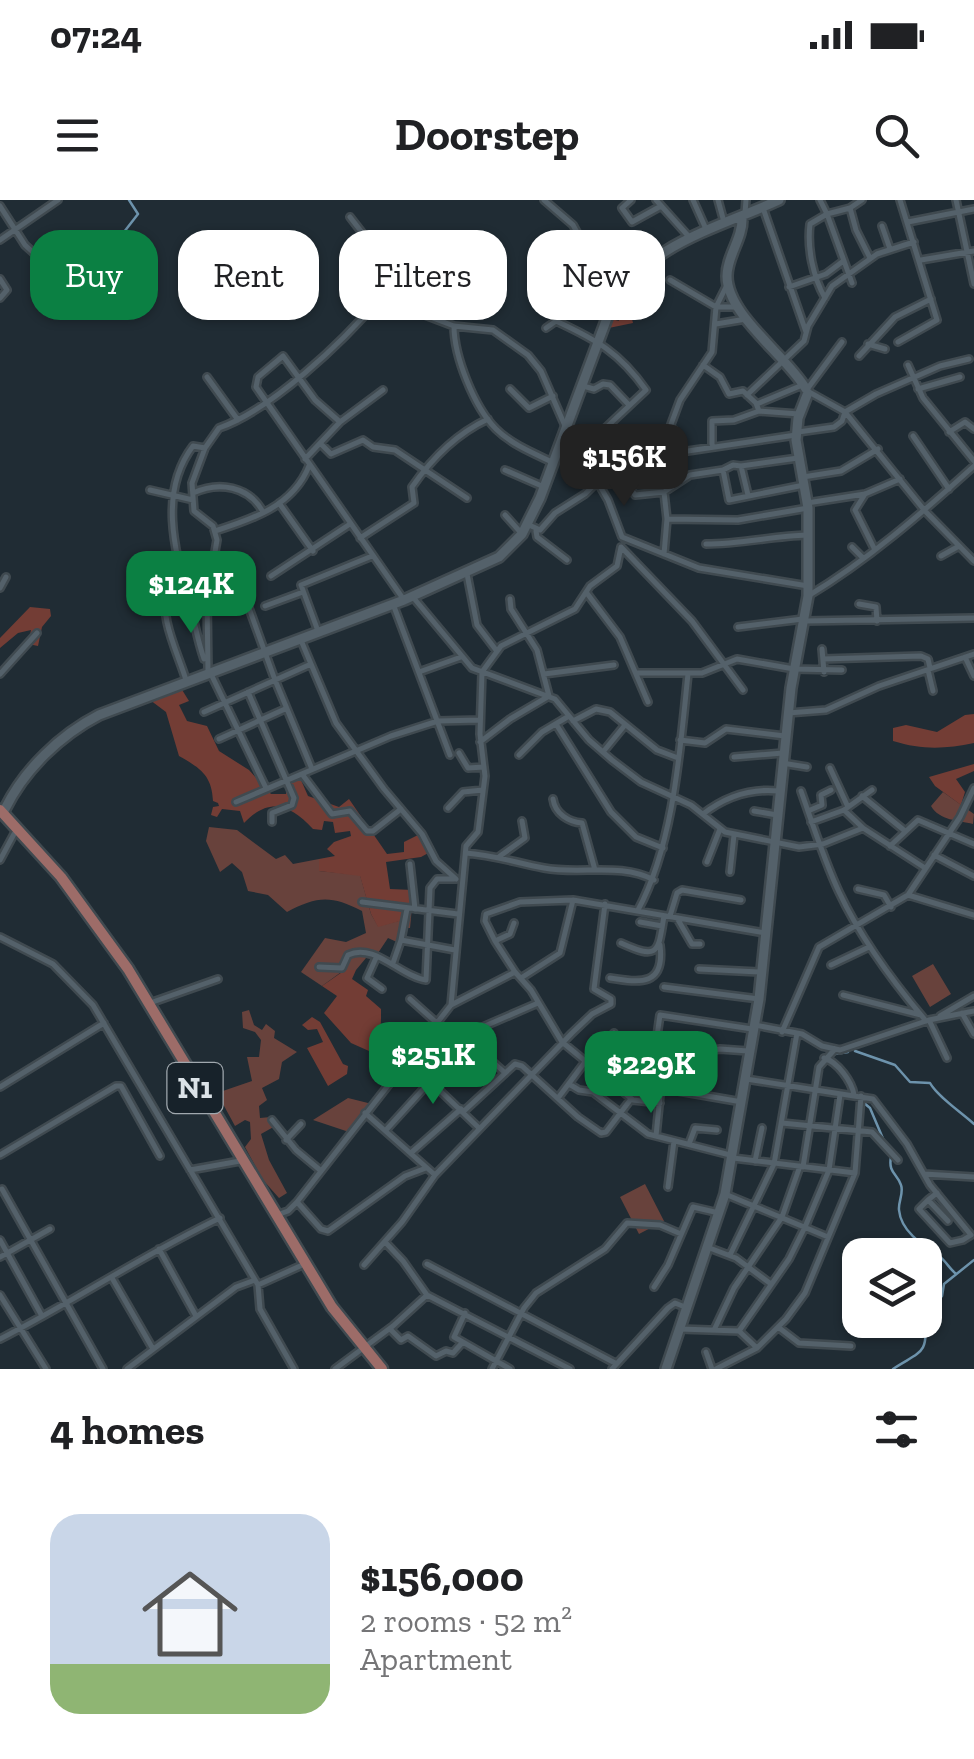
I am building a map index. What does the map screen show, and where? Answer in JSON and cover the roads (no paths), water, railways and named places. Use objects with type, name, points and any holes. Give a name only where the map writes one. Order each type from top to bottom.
[{"type":"main road","name":"N1","points":[[1,811],[14,834],[113,957],[240,1161],[300,1266],[374,1369]]},
{"type":"main road","name":"N1","points":[[1,811],[91,915],[150,1003],[332,1307],[360,1350],[382,1369]]},
{"type":"street","points":[[0,240],[58,200]]},
{"type":"street","points":[[544,200],[576,230]]},
{"type":"street","points":[[631,200],[622,208],[632,222],[659,203],[692,239]]},
{"type":"street","points":[[694,200],[707,232]]},
{"type":"street","points":[[718,200],[724,225]]},
{"type":"street","points":[[746,200],[740,239],[728,266],[728,284],[736,307],[786,359],[804,393]]},
{"type":"street","points":[[665,252],[779,200]]},
{"type":"street","points":[[820,200],[852,283]]},
{"type":"street","points":[[825,298],[815,278],[809,228],[815,220],[862,200]]},
{"type":"street","points":[[898,342],[936,323],[921,260],[900,200]]},
{"type":"street","points":[[956,200],[971,251],[974,284]]},
{"type":"street","points":[[0,206],[30,247]]},
{"type":"street","points":[[763,208],[806,333]]},
{"type":"street","points":[[850,208],[870,258]]},
{"type":"street","points":[[908,222],[974,210]]},
{"type":"street","points":[[350,218],[359,230]]},
{"type":"street","points":[[882,226],[890,249]]},
{"type":"street","points":[[747,395],[804,341],[830,288],[870,258],[914,242]]},
{"type":"street","points":[[921,260],[971,251]]},
{"type":"street","points":[[789,287],[830,272],[842,262]]},
{"type":"street","points":[[0,279],[7,289],[0,298]]},
{"type":"street","points":[[670,280],[716,306],[736,307]]},
{"type":"street","points":[[1,811],[56,744],[84,724],[208,670],[393,604],[499,558],[528,530],[596,483],[614,464],[670,427],[680,400],[712,352],[716,306],[728,284]]},
{"type":"street","points":[[859,356],[903,311],[931,299]]},
{"type":"street","points":[[716,324],[746,319]]},
{"type":"street","points":[[208,670],[206,609],[216,551],[215,531],[196,514],[192,478],[204,448],[219,428],[266,402],[344,339],[361,320]]},
{"type":"street","points":[[276,1214],[288,1211],[297,1202],[451,1005],[459,879],[468,843],[478,832],[483,790],[482,672],[496,650],[571,612],[586,591],[617,566],[621,547],[614,512],[565,426],[536,364],[493,330],[437,320]]},
{"type":"street","points":[[528,530],[608,320]]},
{"type":"street","points":[[546,328],[556,321],[599,340],[616,353],[646,390],[580,452]]},
{"type":"street","points":[[454,326],[457,358],[488,419],[512,441],[552,462]]},
{"type":"street","points":[[666,1369],[725,1194],[733,1157],[759,999],[788,712],[806,620],[808,505],[796,433],[804,393],[842,342]]},
{"type":"street","points":[[868,344],[885,349]]},
{"type":"street","points":[[340,422],[320,405],[283,356],[258,377],[256,386],[266,402],[372,556],[472,668],[560,703],[602,752],[642,782],[703,814],[734,836],[774,844],[820,845],[863,828]]},
{"type":"street","points":[[670,427],[679,452],[834,427],[846,412],[876,394],[940,366],[969,359]]},
{"type":"street","points":[[703,365],[720,377],[729,394],[739,390],[758,408]]},
{"type":"street","points":[[622,537],[699,568],[808,591],[863,558],[924,511],[974,464],[918,389],[908,365]]},
{"type":"street","points":[[918,389],[960,376]]},
{"type":"street","points":[[207,377],[238,420]]},
{"type":"street","points":[[582,385],[594,389],[610,385],[630,406]]},
{"type":"street","points":[[510,389],[529,408],[553,396]]},
{"type":"street","points":[[215,531],[264,513],[300,487],[307,462],[320,443],[382,390]]},
{"type":"street","points":[[712,445],[712,421],[734,420],[758,408],[814,392],[846,412],[924,511],[974,560]]},
{"type":"street","points":[[758,408],[804,393]]},
{"type":"street","points":[[360,538],[414,502],[412,487],[424,470],[459,436],[488,419]]},
{"type":"street","points":[[949,432],[964,422],[974,428]]},
{"type":"street","points":[[913,436],[949,489]]},
{"type":"street","points":[[320,443],[331,454],[363,440],[373,447],[395,450],[468,498]]},
{"type":"street","points":[[204,448],[194,445],[178,472],[172,527],[208,670],[266,788]]},
{"type":"street","points":[[723,470],[730,500],[841,471],[878,449]]},
{"type":"street","points":[[614,464],[635,495],[664,492],[690,475],[798,458]]},
{"type":"street","points":[[741,466],[748,495]]},
{"type":"street","points":[[505,470],[544,487]]},
{"type":"street","points":[[666,519],[738,520],[865,494],[900,478]]},
{"type":"street","points":[[150,490],[193,497],[210,486],[222,486],[253,496],[264,513]]},
{"type":"street","points":[[664,492],[664,554]]},
{"type":"street","points":[[865,494],[855,510],[875,549]]},
{"type":"street","points":[[279,504],[312,551]]},
{"type":"street","points":[[505,516],[567,560]]},
{"type":"street","points":[[271,576],[350,524]]},
{"type":"street","points":[[706,544],[809,535]]},
{"type":"street","points":[[940,556],[959,546]]},
{"type":"street","points":[[621,547],[688,616],[743,690]]},
{"type":"street","points":[[852,548],[863,558]]},
{"type":"street","points":[[318,631],[303,583],[372,556]]},
{"type":"street","points":[[467,574],[477,625],[496,650]]},
{"type":"street","points":[[237,575],[274,680],[312,770]]},
{"type":"street","points":[[0,588],[6,577]]},
{"type":"street","points":[[184,582],[168,586],[165,593],[167,619],[186,680]]},
{"type":"street","points":[[586,591],[613,626],[648,702]]},
{"type":"street","points":[[265,606],[304,592]]},
{"type":"street","points":[[510,598],[511,609],[530,634],[549,696]]},
{"type":"street","points":[[393,604],[450,756]]},
{"type":"street","points":[[859,604],[876,607],[876,621]]},
{"type":"street","points":[[738,627],[806,620],[974,618]]},
{"type":"street","points":[[0,674],[36,633]]},
{"type":"street","points":[[300,638],[330,712],[355,750],[422,834],[436,861],[459,879]]},
{"type":"street","points":[[822,649],[824,672]]},
{"type":"street","points":[[788,712],[834,707],[879,686],[974,654]]},
{"type":"street","points":[[822,659],[921,656],[928,659],[933,691]]},
{"type":"street","points":[[419,672],[461,657]]},
{"type":"street","points":[[965,657],[974,676]]},
{"type":"street","points":[[637,672],[705,672],[737,658],[794,669],[842,670]]},
{"type":"street","points":[[204,712],[311,664]]},
{"type":"street","points":[[544,674],[614,665]]},
{"type":"street","points":[[638,910],[654,880],[664,848],[688,674]]},
{"type":"street","points":[[248,692],[288,779],[294,803],[272,813],[272,822]]},
{"type":"street","points":[[480,742],[549,696]]},
{"type":"street","points":[[219,738],[286,708]]},
{"type":"street","points":[[519,756],[556,724],[599,709],[612,712],[657,750],[678,758]]},
{"type":"street","points":[[236,802],[355,750],[438,721],[480,720]]},
{"type":"street","points":[[556,724],[612,812],[636,837],[664,848]]},
{"type":"street","points":[[602,752],[625,725]]},
{"type":"street","points":[[680,740],[706,743],[726,728],[785,736]]},
{"type":"street","points":[[459,753],[468,768],[484,768]]},
{"type":"street","points":[[734,757],[783,758],[807,767]]},
{"type":"street","points":[[830,768],[846,808],[863,828],[925,868]]},
{"type":"street","points":[[302,774],[331,812],[335,815],[350,811],[368,831],[401,810]]},
{"type":"street","points":[[782,1032],[819,948],[908,895],[960,817],[974,788]]},
{"type":"street","points":[[448,808],[463,792],[483,790]]},
{"type":"street","points":[[808,812],[822,805],[822,794],[832,790]]},
{"type":"street","points":[[812,822],[846,808],[872,790]]},
{"type":"street","points":[[703,814],[736,796],[779,791]]},
{"type":"street","points":[[801,791],[838,891],[870,947],[926,1019],[947,1058]]},
{"type":"street","points":[[862,796],[905,831]]},
{"type":"street","points":[[554,799],[556,810],[572,823],[582,824],[595,870]]},
{"type":"street","points":[[754,811],[776,815]]},
{"type":"street","points":[[500,856],[524,838],[522,820]]},
{"type":"street","points":[[890,846],[919,820],[974,844]]},
{"type":"street","points":[[707,862],[720,829]]},
{"type":"street","points":[[0,862],[14,834]]},
{"type":"street","points":[[730,872],[734,836]]},
{"type":"street","points":[[466,853],[500,856],[545,868],[636,872],[654,880]]},
{"type":"street","points":[[934,854],[974,876]]},
{"type":"street","points":[[394,963],[411,909],[410,864]]},
{"type":"street","points":[[319,966],[342,968],[348,955],[356,951],[394,963],[426,980],[428,909],[434,882],[459,879]]},
{"type":"street","points":[[858,889],[884,894],[891,906]]},
{"type":"street","points":[[610,978],[640,981],[655,976],[661,967],[662,926],[670,917],[679,890],[741,900]]},
{"type":"street","points":[[908,895],[974,915]]},
{"type":"street","points":[[660,1104],[630,1098],[562,1042],[540,1002],[495,941],[485,922],[490,911],[520,902],[573,900],[765,933]]},
{"type":"street","points":[[451,1005],[549,963],[560,953],[573,900]]},
{"type":"street","points":[[362,902],[458,914]]},
{"type":"street","points":[[364,1265],[435,1175],[562,1042],[588,1018],[611,1004],[610,999],[594,989],[605,904]]},
{"type":"street","points":[[670,917],[692,944],[700,944]]},
{"type":"street","points":[[640,922],[662,926]]},
{"type":"street","points":[[495,941],[510,934],[514,923]]},
{"type":"street","points":[[0,936],[5,944],[60,969],[93,1005],[256,1282],[260,1309],[294,1369]]},
{"type":"street","points":[[402,940],[455,950]]},
{"type":"street","points":[[621,943],[644,952],[652,952],[660,945]]},
{"type":"street","points":[[831,965],[870,947]]},
{"type":"street","points":[[376,958],[367,978],[382,988]]},
{"type":"street","points":[[700,969],[762,973]]},
{"type":"street","points":[[150,1003],[218,979]]},
{"type":"street","points":[[664,988],[759,999]]},
{"type":"street","points":[[842,995],[926,1019]]},
{"type":"street","points":[[938,1018],[974,996]]},
{"type":"street","points":[[410,999],[438,1024]]},
{"type":"street","points":[[386,1130],[467,1039],[483,1027],[540,1002]]},
{"type":"street","points":[[656,1136],[662,1088],[657,1036],[658,1016],[662,1014],[797,1033],[844,1049],[926,1019],[974,1011]]},
{"type":"street","points":[[962,1013],[974,1034]]},
{"type":"street","points":[[0,1086],[104,1023]]},
{"type":"street","points":[[558,1098],[614,1033]]},
{"type":"street","points":[[730,1255],[774,1164],[797,1033]]},
{"type":"street","points":[[593,1092],[637,1041],[657,1036]]},
{"type":"street","points":[[467,1039],[504,1072]]},
{"type":"street","points":[[662,1058],[720,1049],[750,1052]]},
{"type":"street","points":[[715,1328],[721,1312],[782,1217],[801,1167],[818,1067],[835,1049]]},
{"type":"street","points":[[706,1352],[714,1369],[756,1348],[778,1327],[804,1293],[855,1173],[860,1130],[858,1096],[831,1060],[824,1058]]},
{"type":"street","points":[[408,1061],[480,1128]]},
{"type":"street","points":[[412,1152],[517,1064],[578,1118],[601,1133],[606,1132],[630,1098]]},
{"type":"street","points":[[746,1078],[858,1096],[878,1103],[936,1193],[970,1236],[953,1244],[948,1242],[918,1208],[936,1193]]},
{"type":"street","points":[[569,1084],[593,1092],[642,1131],[656,1136],[733,1157],[855,1173]]},
{"type":"street","points":[[0,1155],[121,1086],[160,1156]]},
{"type":"street","points":[[662,1088],[742,1102]]},
{"type":"street","points":[[739,1331],[772,1284],[804,1227],[829,1170],[840,1095]]},
{"type":"street","points":[[365,1113],[435,1175]]},
{"type":"street","points":[[272,1120],[286,1140],[320,1170]]},
{"type":"street","points":[[286,1140],[302,1124]]},
{"type":"street","points":[[782,1124],[877,1134],[898,1160]]},
{"type":"street","points":[[689,1144],[695,1128],[717,1130]]},
{"type":"street","points":[[755,1160],[762,1128]]},
{"type":"street","points":[[668,1187],[674,1140]]},
{"type":"street","points":[[190,1170],[240,1161]]},
{"type":"street","points":[[297,1202],[321,1229],[328,1231],[405,1176],[428,1167]]},
{"type":"street","points":[[924,1174],[974,1176]]},
{"type":"street","points":[[2,1190],[103,1369]]},
{"type":"street","points":[[725,1194],[828,1237]]},
{"type":"street","points":[[928,1200],[948,1221]]},
{"type":"street","points":[[654,1287],[693,1207],[719,1212]]},
{"type":"street","points":[[0,1339],[220,1218]]},
{"type":"street","points":[[492,1369],[539,1290],[605,1249],[626,1223],[660,1225],[681,1234]]},
{"type":"street","points":[[3,1255],[50,1230]]},
{"type":"street","points":[[0,1240],[3,1255],[42,1317]]},
{"type":"street","points":[[384,1242],[427,1295],[570,1369]]},
{"type":"street","points":[[707,1247],[730,1255],[772,1284]]},
{"type":"street","points":[[159,1250],[196,1316]]},
{"type":"street","points":[[427,1264],[614,1366],[672,1304],[687,1308]]},
{"type":"street","points":[[127,1369],[236,1287],[300,1266]]},
{"type":"street","points":[[112,1278],[152,1349]]},
{"type":"street","points":[[0,1294],[44,1366],[31,1369]]},
{"type":"street","points":[[334,1369],[390,1329],[427,1295]]},
{"type":"street","points":[[465,1312],[453,1335],[510,1369]]},
{"type":"street","points":[[778,1327],[799,1343],[851,1346]]},
{"type":"street","points":[[390,1329],[401,1340],[408,1336],[436,1356],[446,1350],[454,1353],[462,1343]]},
{"type":"street","points":[[680,1330],[739,1331],[756,1348]]},
{"type":"street","points":[[550,1369],[555,1361]]},
{"type":"waterway","points":[[126,230],[138,214],[129,200]]},
{"type":"waterway","points":[[827,1050],[835,1054],[848,1052]]},
{"type":"waterway","points":[[855,1051],[895,1065],[910,1082],[930,1083],[974,1124]]},
{"type":"waterway","points":[[864,1103],[884,1141]]},
{"type":"waterway","points":[[891,1157],[892,1170],[902,1188],[899,1210],[904,1225],[955,1273]]},
{"type":"waterway","points":[[942,1296],[944,1284],[974,1260]]},
{"type":"waterway","points":[[893,1369],[920,1351],[925,1338]]}]
